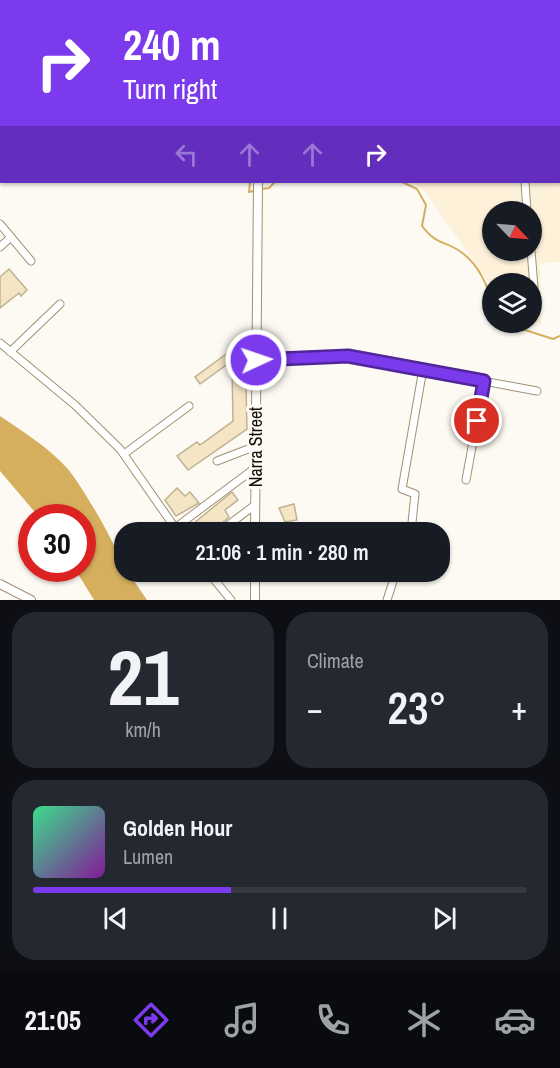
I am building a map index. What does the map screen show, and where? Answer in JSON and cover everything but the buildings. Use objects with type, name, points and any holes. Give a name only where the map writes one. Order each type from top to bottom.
[{"type":"main road","name":"Narra Street","points":[[255,522],[258,183]]},
{"type":"main road","points":[[255,582],[255,600]]},
{"type":"main road","points":[[0,584],[31,600]]},
{"type":"street","points":[[525,183],[526,201]]},
{"type":"street","points":[[0,224],[31,261]]},
{"type":"street","points":[[0,247],[11,237]]},
{"type":"street","points":[[10,352],[60,304]]},
{"type":"street","points":[[0,343],[75,405],[124,454],[171,522]]},
{"type":"street","points":[[256,360],[348,356],[537,390]]},
{"type":"street","points":[[412,522],[415,494],[402,489],[423,369]]},
{"type":"street","points":[[466,480],[484,381]]},
{"type":"street","points":[[124,454],[189,406]]},
{"type":"street","points":[[217,461],[256,446]]},
{"type":"street","points":[[187,522],[255,468]]},
{"type":"street","points":[[232,522],[255,505]]},
{"type":"street","points":[[216,582],[231,600]]},
{"type":"street","points":[[387,600],[393,582]]},
{"type":"shaded area","points":[[412,183],[560,183],[560,262],[540,263],[540,273],[482,273],[425,192]]},
{"type":"shaded area","points":[[0,416],[26,433],[59,460],[72,474],[92,504],[28,504],[0,471]]},
{"type":"shaded area","points":[[96,512],[114,545],[114,582],[135,582],[147,600],[94,600],[83,582],[96,582]]},
{"type":"waterway","points":[[250,183],[249,192],[253,191]]},
{"type":"waterway","points":[[261,189],[269,188],[274,183]]},
{"type":"waterway","points":[[404,183],[417,189],[426,205],[422,226],[432,237],[467,257],[482,277]]},
{"type":"waterway","points":[[534,333],[553,339],[560,336]]},
{"type":"route","points":[[256,360],[348,356],[484,381],[477,421]]}]
